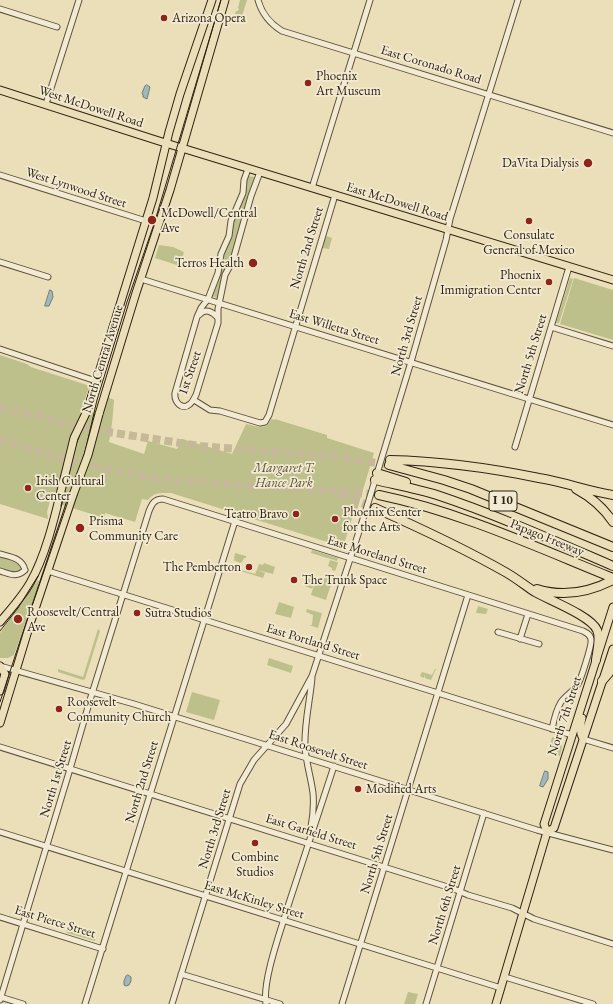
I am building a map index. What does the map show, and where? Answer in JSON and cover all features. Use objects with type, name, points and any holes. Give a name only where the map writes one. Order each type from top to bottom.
[{"type":"highway","name":"Papago Freeway","points":[[562,483],[526,475],[462,465],[424,461],[390,463],[471,489],[613,547]]},
{"type":"highway","points":[[376,477],[435,490],[613,560]]},
{"type":"highway","points":[[376,477],[465,505],[613,566]]},
{"type":"highway","points":[[562,483],[613,495]]},
{"type":"highway","points":[[562,483],[593,499],[604,509],[613,522]]},
{"type":"highway","name":"Papago Freeway","points":[[379,495],[431,507],[476,522],[613,579]]},
{"type":"highway","points":[[375,508],[427,531],[477,556],[535,592],[580,615],[594,625],[598,631],[599,636],[596,660]]},
{"type":"highway","points":[[524,584],[547,592],[562,593],[579,592],[597,588],[613,579]]},
{"type":"highway","points":[[602,681],[609,673],[613,664]]},
{"type":"main road","name":"North Central Avenue","points":[[1,619],[26,589],[35,573],[51,528],[72,444],[87,411],[170,145],[169,132],[182,88],[212,0]]},
{"type":"main road","name":"North Central Avenue","points":[[0,723],[48,571],[88,455],[99,414],[168,197],[225,0]]},
{"type":"main road","name":"West McDowell Road","points":[[0,90],[170,145]]},
{"type":"main road","name":"East McDowell Road","points":[[170,145],[613,280]]},
{"type":"main road","name":"North 7th Street","points":[[496,1004],[546,832],[544,824],[613,607]]},
{"type":"main road","name":"North 7th Street","points":[[546,832],[554,828],[613,649]]},
{"type":"main road","points":[[0,666],[5,674],[0,691]]},
{"type":"main road","points":[[582,705],[583,713],[579,728],[583,739]]},
{"type":"main road","points":[[572,735],[576,740],[573,760],[574,767]]},
{"type":"street","points":[[46,104],[79,0]]},
{"type":"street","name":"East Coronado Road","points":[[258,0],[262,12],[267,19],[282,31],[613,133]]},
{"type":"street","points":[[312,188],[370,0]]},
{"type":"street","name":"North 3rd Street","points":[[172,1004],[243,777],[254,760],[286,724],[312,676],[319,656],[411,362],[450,219],[518,0]]},
{"type":"street","points":[[0,9],[57,27]]},
{"type":"street","points":[[208,299],[218,273],[221,254],[229,236],[231,220],[243,193],[244,180],[248,169]]},
{"type":"street","points":[[220,303],[225,274],[233,260],[251,196],[260,172]]},
{"type":"street","name":"West Lynwood Street","points":[[0,175],[146,221]]},
{"type":"street","name":"North 2nd Street","points":[[194,400],[210,410],[265,422],[269,415],[294,326],[335,195]]},
{"type":"street","points":[[0,262],[48,277]]},
{"type":"street","name":"North 5th Street","points":[[515,447],[569,267]]},
{"type":"street","name":"East Willetta Street","points":[[141,279],[613,425]]},
{"type":"street","name":"1st Street","points":[[208,299],[201,308],[197,317],[175,396],[176,402],[182,405],[188,406],[194,400],[218,323],[220,303]]},
{"type":"street","points":[[197,317],[201,313],[208,311],[218,318]]},
{"type":"street","points":[[551,327],[613,346]]},
{"type":"street","points":[[0,349],[96,381]]},
{"type":"street","name":"East Moreland Street","points":[[158,499],[163,499],[235,521],[589,634],[591,638],[591,645],[579,682],[561,702],[552,728]]},
{"type":"street","name":"North 1st Street","points":[[0,998],[152,504],[158,499]]},
{"type":"street","name":"North 2nd Street","points":[[85,1004],[235,521]]},
{"type":"street","points":[[0,554],[19,560],[25,570]]},
{"type":"street","points":[[25,570],[35,573]]},
{"type":"street","points":[[0,571],[18,575],[25,570]]},
{"type":"street","name":"East Portland Street","points":[[48,571],[572,735]]},
{"type":"street","name":"North 5th Street","points":[[342,1004],[468,595]]},
{"type":"street","points":[[520,639],[528,614]]},
{"type":"street","points":[[498,632],[539,644]]},
{"type":"street","name":"East Roosevelt Street","points":[[0,666],[174,716],[408,790],[546,832],[613,850]]},
{"type":"street","name":"North 3rd Street","points":[[311,836],[314,804],[305,734],[312,676]]},
{"type":"street","points":[[583,739],[613,748]]},
{"type":"street","name":"East Garfield Street","points":[[0,747],[460,891],[523,913],[534,919],[613,944]]},
{"type":"street","points":[[266,1002],[268,973],[308,843],[334,766]]},
{"type":"street","name":"North 6th Street","points":[[426,1004],[484,813]]},
{"type":"street","name":"East McKinley Street","points":[[0,832],[501,988]]},
{"type":"street","name":"East Pierce Street","points":[[0,917],[102,949]]},
{"type":"street","points":[[181,974],[266,1002],[280,1004]]},
{"type":"street","points":[[505,977],[593,1004]]},
{"type":"street","points":[[0,998],[23,1004]]},
{"type":"green space","points":[[240,0],[247,0],[242,16],[235,14],[239,9]]},
{"type":"green space","points":[[248,176],[254,177],[255,185],[250,192],[241,221],[238,237],[218,298],[211,296],[232,223]]},
{"type":"green space","points":[[326,236],[332,238],[329,249],[322,248]]},
{"type":"green space","points":[[159,245],[173,247],[184,252],[180,266],[155,258]]},
{"type":"green space","points":[[570,278],[573,279],[559,323],[556,323]]},
{"type":"green space","points":[[574,278],[613,290],[613,340],[560,324]]},
{"type":"green space","name":"Margaret T. Hance Park","points":[[0,355],[27,364],[31,367],[87,385],[89,387],[82,409],[102,415],[108,397],[114,400],[109,442],[144,454],[148,441],[177,449],[182,439],[232,454],[246,424],[261,427],[267,425],[271,419],[327,435],[327,438],[374,453],[357,510],[354,512],[343,547],[171,493],[155,494],[148,500],[142,499],[135,522],[105,513],[104,518],[50,501],[47,512],[48,519],[0,504]]},
{"type":"green space","points":[[312,550],[338,558],[337,561],[311,553]]},
{"type":"green space","points":[[235,553],[246,556],[246,558],[244,558],[240,563],[233,560],[235,559]]},
{"type":"green space","points":[[0,556],[21,564],[22,569],[18,574],[0,569]]},
{"type":"green space","points":[[330,560],[338,563],[335,571],[328,566]]},
{"type":"green space","points":[[264,563],[275,567],[273,574],[257,570],[259,564],[263,565]]},
{"type":"green space","points":[[231,567],[255,574],[257,570],[265,573],[263,578]]},
{"type":"green space","points":[[307,574],[316,577],[312,589],[303,585]]},
{"type":"green space","points":[[331,574],[334,575],[326,600],[311,595],[316,578],[323,579],[325,576]]},
{"type":"green space","points":[[38,580],[37,590],[14,655],[8,658],[0,658],[0,633]]},
{"type":"green space","points":[[279,602],[294,607],[291,618],[275,614]]},
{"type":"green space","points":[[478,606],[488,609],[486,614],[476,613]]},
{"type":"green space","points":[[307,609],[322,613],[318,628],[309,625],[312,625],[313,615],[306,612]]},
{"type":"green space","points":[[98,629],[100,631],[85,679],[83,680],[58,672],[58,669],[83,677]]},
{"type":"green space","points":[[269,658],[293,666],[291,673],[267,665]]},
{"type":"green space","points":[[435,669],[431,680],[425,678],[425,674],[424,678],[420,676],[422,672],[432,675]]},
{"type":"green space","points":[[192,692],[220,700],[214,720],[186,712]]},
{"type":"green space","points":[[552,737],[560,740],[562,747],[560,756],[548,752]]},
{"type":"green space","points":[[66,930],[95,939],[95,941],[67,933]]},
{"type":"green space","points":[[408,992],[418,994],[415,1004],[404,1004]]},
{"type":"water","points":[[147,85],[150,87],[147,99],[143,97],[142,93]]},
{"type":"water","points":[[50,290],[52,291],[53,297],[49,306],[45,306]]},
{"type":"water","points":[[545,771],[548,772],[548,779],[543,787],[540,786]]},
{"type":"water","points":[[128,975],[131,977],[131,981],[129,985],[126,986],[124,985],[124,981]]},
{"type":"tunnel","points":[[0,407],[88,429],[200,446],[346,458],[389,465]]},
{"type":"tunnel","points":[[0,439],[77,463],[153,478],[238,485],[330,490],[379,495]]},
{"type":"tunnel","points":[[340,494],[375,508]]},
{"type":"tram line","points":[[0,702],[85,452],[97,400],[127,302],[154,224],[221,0]]},
{"type":"tram line","points":[[61,506],[72,455],[92,403]]},
{"type":"tram line","points":[[0,631],[18,608],[38,576]]},
{"type":"place","name":"Arizona Opera","points":[[164,18]]},
{"type":"place","name":"Phoenix Art Museum","points":[[308,83]]},
{"type":"place","name":"DaVita Dialysis","points":[[588,163]]},
{"type":"place","name":"McDowell/Central Ave","points":[[152,220]]},
{"type":"place","name":"Consulate General of Mexico","points":[[529,221]]},
{"type":"place","name":"Terros Health","points":[[253,263]]},
{"type":"place","name":"Phoenix Immigration Center","points":[[549,282]]},
{"type":"place","name":"Irish Cultural Center","points":[[28,488]]},
{"type":"place","name":"Teatro Bravo","points":[[296,514]]},
{"type":"place","name":"Phoenix Center for the Arts","points":[[335,519]]},
{"type":"place","name":"Prisma Community Care","points":[[80,528]]},
{"type":"place","name":"The Pemberton","points":[[249,567]]},
{"type":"place","name":"The Trunk Space","points":[[294,580]]},
{"type":"place","name":"Sutra Studios","points":[[137,613]]},
{"type":"place","name":"Roosevelt/Central Ave","points":[[18,619]]},
{"type":"place","name":"Roosevelt Community Church","points":[[59,709]]},
{"type":"place","name":"Modified Arts","points":[[358,789]]},
{"type":"place","name":"Combine Studios","points":[[255,843]]}]
